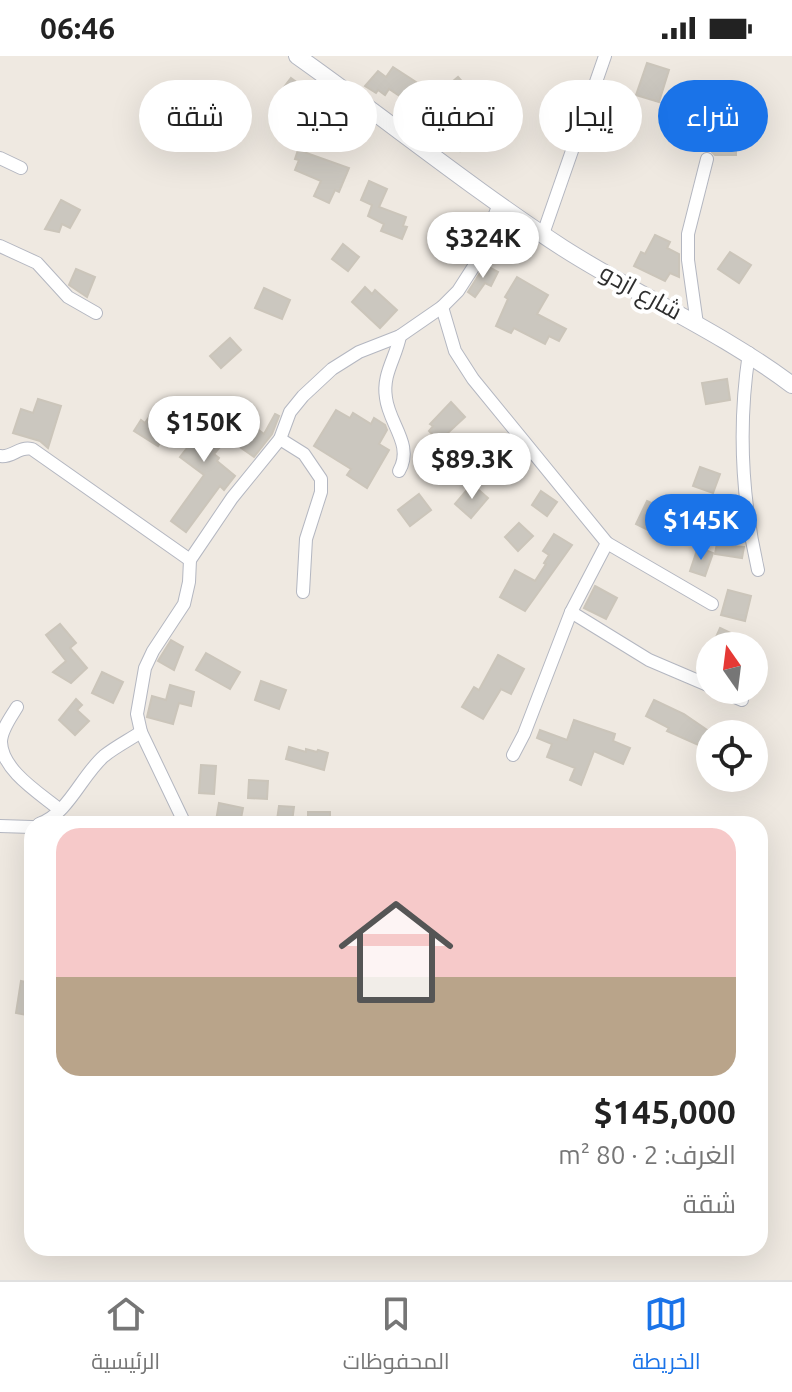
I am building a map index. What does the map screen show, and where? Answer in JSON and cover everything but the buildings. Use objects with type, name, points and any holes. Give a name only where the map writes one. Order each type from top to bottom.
[{"type":"street","name":"شارع ازدو","points":[[297,56],[543,234],[749,353],[792,385]]},
{"type":"street","points":[[543,234],[605,56]]},
{"type":"street","points":[[0,158],[21,168]]},
{"type":"street","points":[[697,324],[688,260],[688,234],[707,159]]},
{"type":"street","points":[[181,816],[141,732],[137,714],[145,668],[184,604],[190,560],[232,498],[280,439],[290,412],[303,396],[332,369],[359,352],[400,336],[442,307],[458,291],[476,263],[499,204]]},
{"type":"street","points":[[0,246],[37,263],[68,297],[96,313]]},
{"type":"street","points":[[442,307],[455,351],[473,379],[607,543],[712,604]]},
{"type":"street","points":[[399,471],[405,461],[404,445],[389,412],[385,386],[400,336]]},
{"type":"street","points":[[749,353],[742,414],[749,532],[758,570]]},
{"type":"street","points":[[280,439],[304,454],[321,479],[321,492],[306,539],[303,592]]},
{"type":"street","points":[[0,456],[7,457],[21,449],[32,449],[190,560]]},
{"type":"street","points":[[716,529],[749,532]]},
{"type":"street","points":[[513,755],[571,612],[607,543]]},
{"type":"street","points":[[571,612],[649,660],[696,680]]},
{"type":"street","points":[[17,707],[3,731],[1,743],[6,757],[12,767],[60,810]]},
{"type":"street","points":[[53,816],[103,757],[141,732]]},
{"type":"street","points":[[0,826],[24,827]]}]
